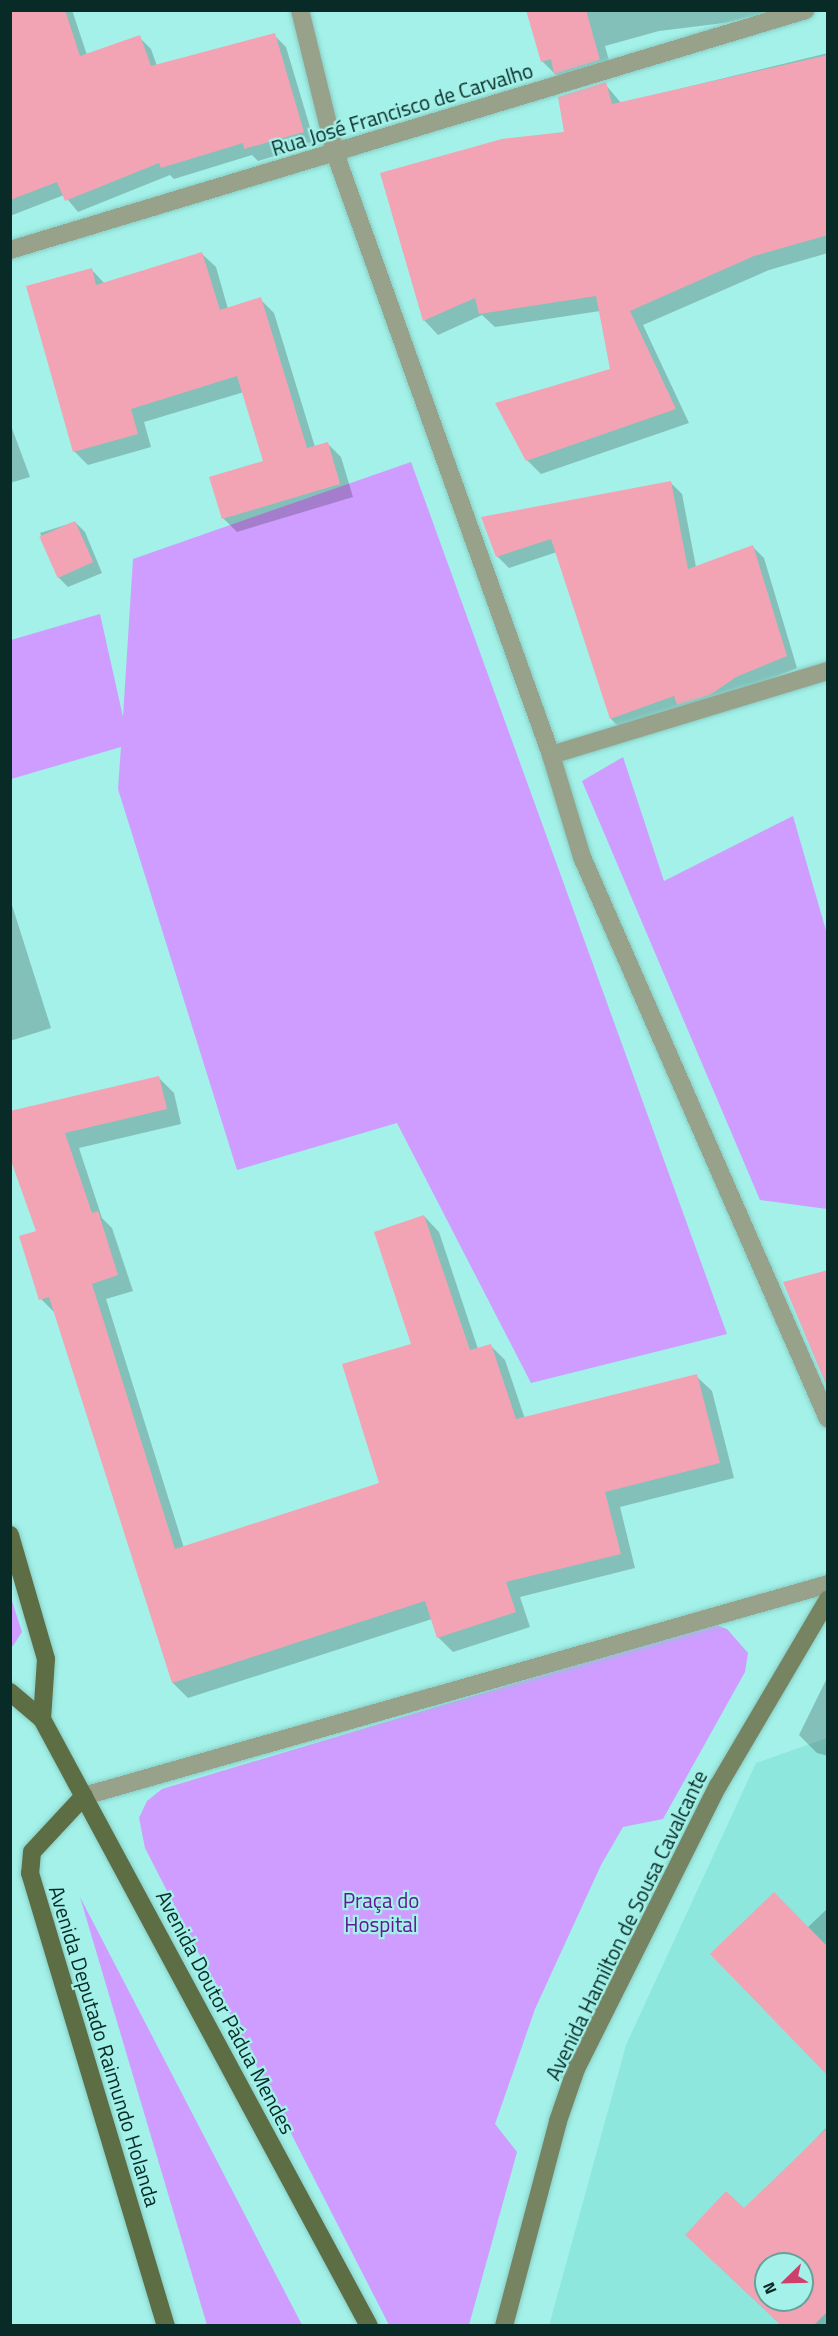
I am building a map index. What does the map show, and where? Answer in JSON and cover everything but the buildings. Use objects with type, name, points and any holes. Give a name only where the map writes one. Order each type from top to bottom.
[{"type":"main road","points":[[10,1535],[46,1659],[42,1719]]},
{"type":"main road","name":"Avenida Hamilton de Sousa Cavalcante","points":[[504,2325],[540,2185],[576,2069],[718,1786],[828,1599]]},
{"type":"main road","name":"Avenida Doutor Pádua Mendes","points":[[10,1692],[42,1719],[369,2325]]},
{"type":"main road","name":"Avenida Deputado Raimundo Holanda","points":[[84,1796],[32,1852],[30,1874],[166,2325]]},
{"type":"street","points":[[300,10],[335,153],[551,755],[582,857],[828,1419]]},
{"type":"street","name":"Rua José Francisco de Carvalho","points":[[10,250],[806,10]]},
{"type":"street","points":[[551,755],[828,671]]},
{"type":"street","points":[[84,1796],[828,1584]]},
{"type":"shaded area","points":[[827,1738],[827,2325],[549,2326],[626,2045],[756,1763]]},
{"type":"green space","points":[[411,462],[727,1334],[531,1383],[397,1123],[237,1170],[118,789],[121,747],[11,779],[11,640],[100,614],[123,717],[133,559]]},
{"type":"green space","points":[[623,757],[664,881],[793,816],[827,934],[827,1209],[760,1200],[582,781]]},
{"type":"green space","points":[[10,1595],[22,1632],[13,1646],[11,1645]]},
{"type":"green space","name":"Praça do Hospital","points":[[713,1624],[727,1629],[748,1653],[745,1672],[663,1819],[623,1827],[601,1865],[535,2009],[495,2124],[517,2152],[469,2325],[389,2325],[145,1848],[139,1818],[147,1801],[162,1789]]},
{"type":"green space","points":[[80,1897],[302,2325],[207,2325]]}]
